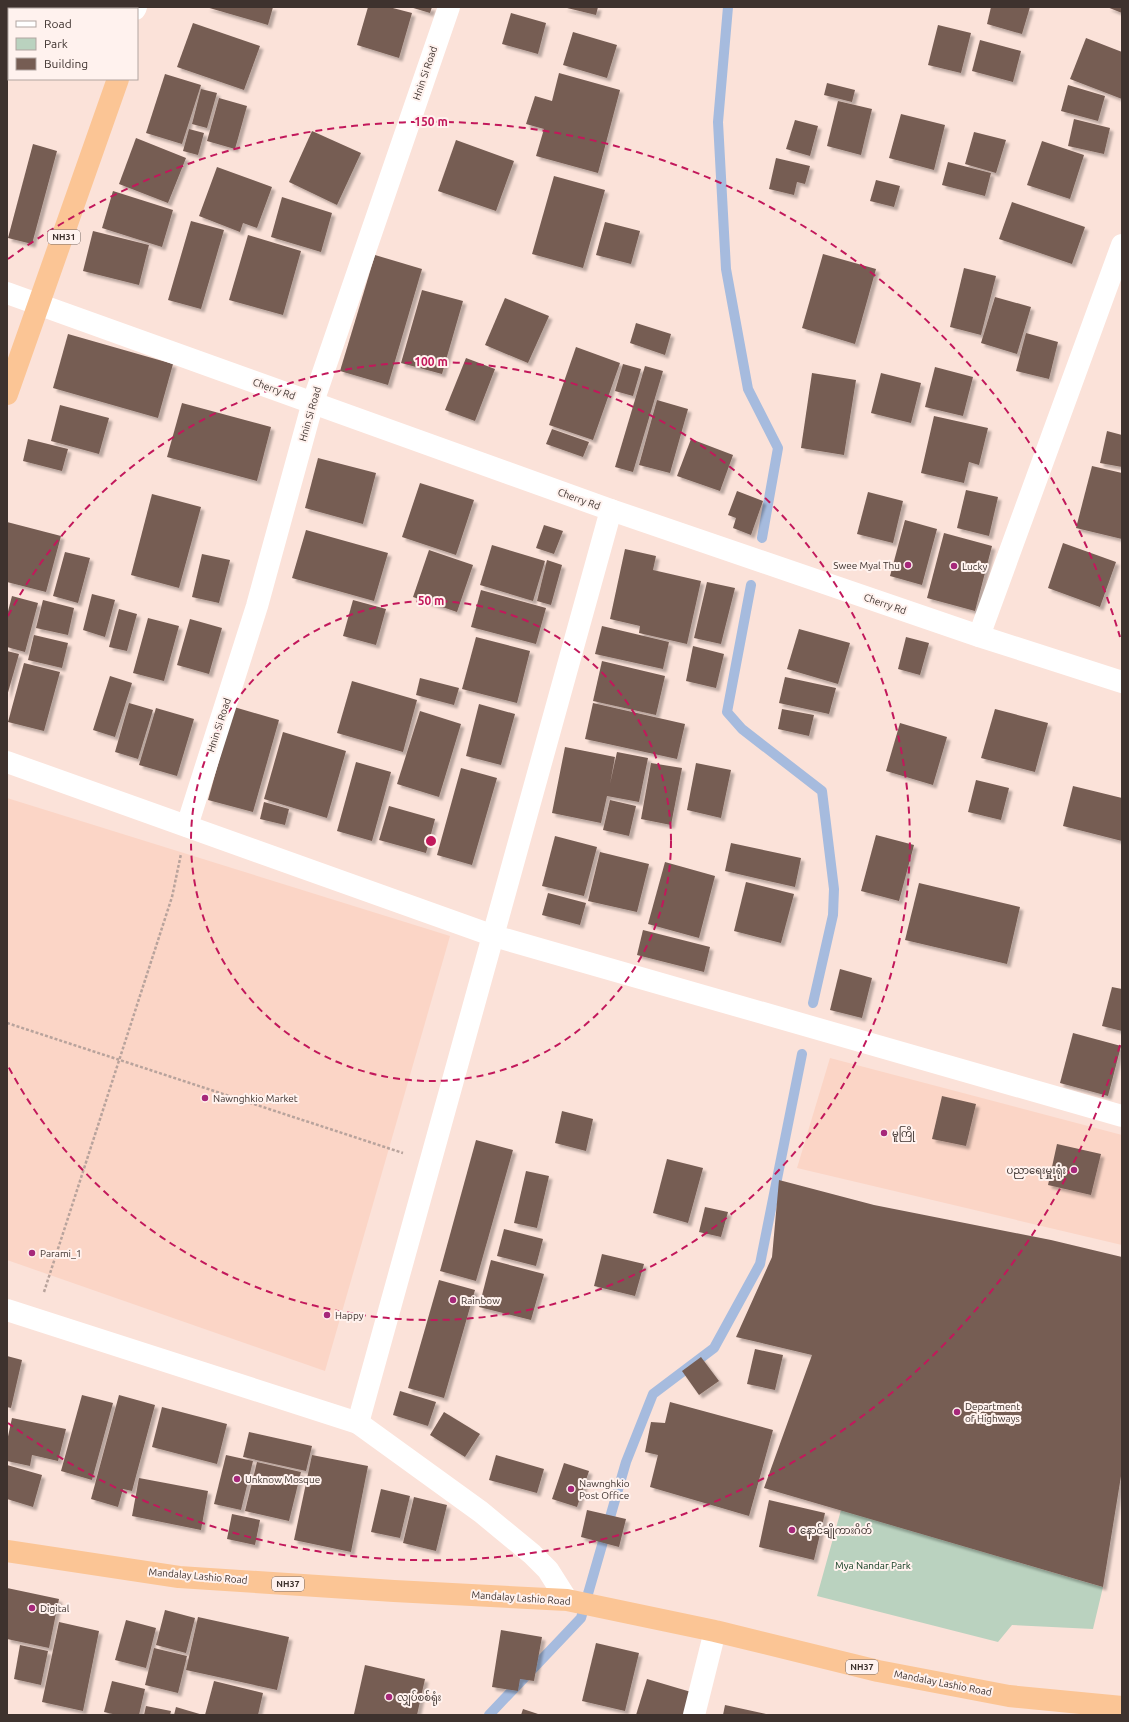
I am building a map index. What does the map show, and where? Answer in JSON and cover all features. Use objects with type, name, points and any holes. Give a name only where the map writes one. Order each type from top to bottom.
[{"type":"highway","name":"NH31","points":[[7,394],[40,304],[118,80]]},
{"type":"highway","name":"Mandalay Lashio Road","points":[[7,1551],[178,1577],[394,1591],[569,1600],[715,1631],[878,1671],[1010,1696],[1122,1707]]},
{"type":"street","name":"Hnin Si Road","points":[[187,826],[257,606],[313,402],[449,7]]},
{"type":"street","points":[[979,636],[1122,245]]},
{"type":"street","name":"Cherry Rd","points":[[7,293],[611,510],[979,636],[1122,682]]},
{"type":"street","points":[[358,1423],[611,510]]},
{"type":"street","points":[[7,762],[494,936],[1122,1116]]},
{"type":"street","points":[[7,1310],[358,1423],[480,1512],[532,1554],[548,1570],[569,1600]]},
{"type":"street","points":[[694,1715],[715,1631]]},
{"type":"path","points":[[35,1319],[172,897],[187,826]]},
{"type":"path","points":[[7,1023],[430,1162]]},
{"type":"shaded area","name":"Nawnghkio Market","points":[[7,798],[450,936],[325,1371],[7,1260]]},
{"type":"shaded area","points":[[830,1058],[1122,1135],[1122,1245],[797,1168]]},
{"type":"green space","name":"Mya Nandar Park","points":[[841,1510],[1103,1587],[1093,1629],[1012,1625],[998,1642],[817,1596]]},
{"type":"building","points":[[206,7],[273,7],[268,25]]},
{"type":"building","points":[[368,7],[389,7],[412,13],[399,58],[357,45]]},
{"type":"building","points":[[410,7],[432,7],[430,13]]},
{"type":"building","points":[[563,7],[598,7],[596,15]]},
{"type":"building","points":[[991,7],[1030,7],[1022,34],[987,24]]},
{"type":"building","points":[[1107,7],[1122,7],[1122,13]]},
{"type":"building","points":[[511,13],[546,23],[538,54],[502,44]]},
{"type":"building","points":[[193,23],[260,46],[244,90],[177,67]]},
{"type":"building","points":[[938,25],[971,33],[961,73],[928,65]]},
{"type":"building","points":[[573,32],[617,45],[607,78],[563,65]]},
{"type":"building","points":[[1086,38],[1122,52],[1122,99],[1070,79]]},
{"type":"building","points":[[980,40],[1021,51],[1013,82],[972,71]]},
{"type":"building","points":[[559,73],[620,90],[598,173],[536,156],[544,129],[526,124],[535,96],[552,101]]},
{"type":"building","points":[[165,74],[201,85],[182,144],[146,133]]},
{"type":"building","points":[[827,83],[855,90],[852,102],[824,95]]},
{"type":"building","points":[[1068,85],[1105,96],[1098,121],[1061,111]]},
{"type":"building","points":[[201,89],[217,93],[207,128],[192,124]]},
{"type":"building","points":[[219,98],[247,106],[235,149],[207,141]]},
{"type":"building","points":[[838,101],[872,109],[861,155],[827,146]]},
{"type":"building","points":[[901,114],[945,125],[934,170],[889,158]]},
{"type":"building","points":[[1074,119],[1110,128],[1104,154],[1068,146]]},
{"type":"building","points":[[795,120],[818,126],[810,156],[786,149]]},
{"type":"building","points":[[189,129],[204,133],[198,155],[183,151]]},
{"type":"building","points":[[312,131],[361,153],[337,205],[289,182]]},
{"type":"building","points":[[974,132],[1006,140],[996,173],[965,164]]},
{"type":"building","points":[[136,138],[186,158],[168,203],[119,184]]},
{"type":"building","points":[[456,140],[514,161],[496,211],[438,191]]},
{"type":"building","points":[[1042,141],[1084,155],[1070,199],[1027,185]]},
{"type":"building","points":[[33,144],[57,151],[32,244],[8,238]]},
{"type":"building","points":[[776,158],[810,166],[805,184],[797,182],[794,195],[769,189]]},
{"type":"building","points":[[948,162],[991,173],[985,196],[942,185]]},
{"type":"building","points":[[217,167],[272,187],[257,228],[243,223],[240,232],[199,216]]},
{"type":"building","points":[[554,176],[605,190],[583,268],[532,254]]},
{"type":"building","points":[[876,180],[900,186],[894,207],[870,201]]},
{"type":"building","points":[[113,191],[173,210],[162,247],[102,228]]},
{"type":"building","points":[[282,197],[332,213],[321,252],[271,237]]},
{"type":"building","points":[[1012,202],[1085,227],[1072,264],[999,239]]},
{"type":"building","points":[[191,221],[224,230],[201,309],[168,300]]},
{"type":"building","points":[[605,222],[640,231],[631,264],[596,255]]},
{"type":"building","points":[[93,231],[149,245],[139,285],[83,271]]},
{"type":"building","points":[[248,235],[301,251],[283,315],[229,300]]},
{"type":"building","points":[[823,254],[876,269],[855,344],[802,328]]},
{"type":"building","points":[[375,255],[422,269],[388,385],[340,371]]},
{"type":"building","points":[[964,268],[996,276],[981,335],[950,327]]},
{"type":"building","points":[[422,290],[463,301],[442,374],[401,363]]},
{"type":"building","points":[[995,297],[1031,307],[1017,354],[981,343]]},
{"type":"building","points":[[505,298],[549,316],[528,363],[485,345]]},
{"type":"building","points":[[636,323],[671,334],[665,355],[630,343]]},
{"type":"building","points":[[1026,333],[1058,342],[1049,379],[1016,371]]},
{"type":"building","points":[[68,334],[173,364],[158,418],[53,388]]},
{"type":"building","points":[[576,347],[620,363],[593,440],[549,425]]},
{"type":"building","points":[[466,358],[495,369],[475,421],[445,410]]},
{"type":"building","points":[[623,364],[641,369],[633,396],[615,391]]},
{"type":"building","points":[[645,366],[663,371],[633,472],[615,467]]},
{"type":"building","points":[[935,367],[973,377],[963,416],[925,407]]},
{"type":"building","points":[[812,373],[856,380],[844,455],[801,448]]},
{"type":"building","points":[[881,373],[921,383],[911,423],[871,413]]},
{"type":"building","points":[[657,400],[688,409],[670,473],[639,465]]},
{"type":"building","points":[[182,403],[271,427],[257,481],[167,457]]},
{"type":"building","points":[[60,405],[109,418],[99,454],[51,441]]},
{"type":"building","points":[[934,416],[988,428],[979,465],[969,462],[964,483],[921,473]]},
{"type":"building","points":[[552,429],[589,442],[583,457],[546,444]]},
{"type":"building","points":[[1107,431],[1122,435],[1122,467],[1100,463]]},
{"type":"building","points":[[28,439],[68,449],[62,471],[23,461]]},
{"type":"building","points":[[691,439],[733,455],[720,491],[677,476]]},
{"type":"building","points":[[318,458],[376,473],[363,524],[305,508]]},
{"type":"building","points":[[1092,466],[1122,473],[1122,539],[1076,528]]},
{"type":"building","points":[[420,483],[474,500],[456,555],[402,537]]},
{"type":"building","points":[[966,490],[998,497],[989,536],[957,528]]},
{"type":"building","points":[[737,491],[763,501],[751,535],[733,528],[736,518],[728,515]]},
{"type":"building","points":[[868,492],[903,501],[893,543],[857,534]]},
{"type":"building","points":[[152,494],[201,507],[179,588],[131,575]]},
{"type":"building","points":[[905,520],[937,529],[922,585],[890,576]]},
{"type":"building","points":[[7,522],[61,536],[46,592],[7,582]]},
{"type":"building","points":[[544,525],[563,531],[554,554],[536,548]]},
{"type":"building","points":[[306,530],[388,553],[374,601],[292,578]]},
{"type":"building","points":[[944,533],[992,546],[975,611],[927,598]]},
{"type":"building","points":[[1063,543],[1116,562],[1100,607],[1048,588]]},
{"type":"building","points":[[492,545],[545,561],[533,601],[480,585]]},
{"type":"building","points":[[625,549],[656,556],[653,570],[701,581],[687,644],[639,633],[640,626],[610,619]]},
{"type":"building","points":[[429,550],[473,565],[457,612],[413,597]]},
{"type":"building","points":[[65,552],[90,558],[78,603],[53,596]]},
{"type":"building","points":[[202,554],[230,560],[219,603],[192,597]]},
{"type":"building","points":[[547,560],[562,565],[551,605],[537,601]]},
{"type":"building","points":[[707,582],[735,588],[721,644],[694,638]]},
{"type":"building","points":[[481,590],[546,608],[536,644],[471,627]]},
{"type":"building","points":[[92,594],[115,600],[105,637],[83,630]]},
{"type":"building","points":[[12,596],[38,603],[25,652],[7,647],[7,615]]},
{"type":"building","points":[[43,600],[74,608],[68,635],[36,628]]},
{"type":"building","points":[[353,600],[386,609],[376,645],[343,636]]},
{"type":"building","points":[[119,609],[137,614],[127,651],[109,647]]},
{"type":"building","points":[[148,618],[179,626],[164,681],[133,673]]},
{"type":"building","points":[[190,619],[222,628],[209,674],[177,665]]},
{"type":"building","points":[[602,626],[669,642],[663,669],[595,654]]},
{"type":"building","points":[[799,629],[850,643],[838,684],[787,669]]},
{"type":"building","points":[[34,635],[68,643],[62,668],[28,660]]},
{"type":"building","points":[[476,637],[530,651],[517,703],[462,689]]},
{"type":"building","points":[[906,637],[929,643],[920,675],[898,669]]},
{"type":"building","points":[[693,646],[724,654],[716,688],[686,681]]},
{"type":"building","points":[[7,651],[19,654],[7,696]]},
{"type":"building","points":[[602,661],[665,676],[656,715],[593,701]]},
{"type":"building","points":[[24,663],[60,672],[44,731],[8,722]]},
{"type":"building","points":[[110,676],[132,683],[115,737],[93,730]]},
{"type":"building","points":[[785,677],[836,688],[829,714],[779,703]]},
{"type":"building","points":[[420,678],[459,688],[454,705],[416,695]]},
{"type":"building","points":[[352,681],[417,700],[403,752],[337,733]]},
{"type":"building","points":[[129,703],[153,710],[138,759],[115,752]]},
{"type":"building","points":[[593,703],[685,724],[677,759],[585,739]]},
{"type":"building","points":[[479,704],[515,714],[501,765],[466,756]]},
{"type":"building","points":[[234,707],[279,720],[253,812],[208,800]]},
{"type":"building","points":[[156,708],[194,719],[177,776],[139,765]]},
{"type":"building","points":[[782,709],[814,715],[809,736],[778,729]]},
{"type":"building","points":[[995,709],[1048,723],[1035,772],[981,758]]},
{"type":"building","points":[[420,711],[461,724],[439,797],[397,784]]},
{"type":"building","points":[[900,723],[947,737],[933,785],[886,771]]},
{"type":"building","points":[[283,732],[346,751],[327,818],[264,799]]},
{"type":"building","points":[[565,747],[615,757],[610,784],[617,752],[648,758],[639,802],[607,796],[601,823],[552,813]]},
{"type":"building","points":[[356,762],[391,772],[372,841],[337,831]]},
{"type":"building","points":[[651,763],[682,768],[671,825],[641,819]]},
{"type":"building","points":[[696,763],[731,770],[721,818],[687,810]]},
{"type":"building","points":[[461,768],[497,778],[472,865],[437,855]]},
{"type":"building","points":[[976,780],[1009,788],[1001,820],[968,812]]},
{"type":"building","points":[[1073,786],[1122,798],[1122,841],[1063,826]]},
{"type":"building","points":[[610,800],[636,806],[629,836],[603,830]]},
{"type":"building","points":[[264,802],[289,809],[285,825],[260,819]]},
{"type":"building","points":[[389,806],[435,819],[426,853],[379,840]]},
{"type":"building","points":[[876,835],[914,845],[899,901],[861,891]]},
{"type":"building","points":[[555,836],[597,847],[584,896],[542,886]]},
{"type":"building","points":[[731,843],[801,858],[795,887],[725,871]]},
{"type":"building","points":[[600,852],[649,864],[637,912],[588,901]]},
{"type":"building","points":[[665,862],[715,876],[699,938],[648,924]]},
{"type":"building","points":[[746,882],[794,894],[781,943],[734,931]]},
{"type":"building","points":[[919,883],[1020,907],[1007,964],[905,940]]},
{"type":"building","points":[[548,893],[586,903],[580,925],[542,915]]},
{"type":"building","points":[[643,930],[710,947],[704,972],[637,955]]},
{"type":"building","points":[[840,969],[872,978],[862,1018],[830,1010]]},
{"type":"building","points":[[1112,987],[1122,989],[1122,1031],[1102,1026]]},
{"type":"building","points":[[1073,1033],[1121,1046],[1108,1096],[1060,1083]]},
{"type":"building","points":[[942,1096],[976,1104],[966,1146],[932,1139]]},
{"type":"building","points":[[562,1111],[593,1119],[586,1151],[555,1143]]},
{"type":"building","points":[[476,1140],[513,1150],[476,1281],[440,1271]]},
{"type":"building","name":"ပညာရေးမှူးရုံး","points":[[1057,1144],[1101,1154],[1091,1195],[1048,1185]]},
{"type":"building","points":[[667,1159],[703,1168],[688,1223],[653,1213]]},
{"type":"building","points":[[526,1171],[549,1176],[537,1228],[514,1223]]},
{"type":"building","name":"Department of Highways","points":[[779,1180],[874,1205],[1051,1240],[1122,1257],[1122,1470],[1103,1587],[764,1488],[812,1355],[736,1337],[772,1257]]},
{"type":"building","points":[[705,1207],[728,1212],[721,1237],[699,1232]]},
{"type":"building","points":[[504,1229],[543,1239],[536,1266],[497,1256]]},
{"type":"building","points":[[602,1254],[644,1264],[635,1296],[594,1286]]},
{"type":"building","points":[[491,1260],[544,1274],[531,1320],[479,1307]]},
{"type":"building","points":[[439,1280],[475,1290],[444,1398],[408,1388]]},
{"type":"building","points":[[755,1349],[783,1355],[775,1390],[747,1384]]},
{"type":"building","points":[[7,1356],[22,1360],[11,1408],[7,1407]]},
{"type":"building","points":[[701,1357],[719,1381],[699,1395],[682,1371]]},
{"type":"building","points":[[400,1391],[436,1402],[428,1426],[393,1415]]},
{"type":"building","points":[[82,1395],[113,1403],[92,1480],[61,1471]]},
{"type":"building","points":[[119,1395],[155,1405],[132,1491],[123,1489],[118,1507],[91,1499]]},
{"type":"building","points":[[670,1402],[773,1430],[749,1516],[650,1487],[658,1455],[645,1452],[651,1422],[665,1423]]},
{"type":"building","points":[[162,1407],[227,1424],[217,1464],[152,1447]]},
{"type":"building","points":[[444,1412],[480,1434],[465,1457],[430,1435]]},
{"type":"building","points":[[12,1418],[66,1429],[58,1461],[32,1455],[30,1466],[7,1461],[7,1441]]},
{"type":"building","points":[[249,1432],[312,1446],[306,1471],[243,1457]]},
{"type":"building","points":[[226,1455],[253,1461],[241,1510],[214,1504]]},
{"type":"building","points":[[312,1455],[368,1466],[351,1552],[294,1540]]},
{"type":"building","points":[[496,1455],[544,1469],[537,1493],[489,1480]]},
{"type":"building","points":[[257,1462],[301,1472],[289,1521],[245,1511]]},
{"type":"building","points":[[564,1463],[589,1471],[577,1507],[552,1499]]},
{"type":"building","points":[[7,1465],[42,1475],[33,1507],[7,1499]]},
{"type":"building","points":[[139,1478],[208,1491],[201,1530],[132,1516]]},
{"type":"building","points":[[381,1489],[410,1496],[400,1538],[371,1532]]},
{"type":"building","points":[[414,1497],[447,1505],[436,1551],[403,1543]]},
{"type":"building","name":"နောင်ချိုကားဂိတ်","points":[[769,1500],[825,1513],[814,1560],[759,1547]]},
{"type":"building","points":[[587,1510],[626,1519],[619,1547],[581,1537]]},
{"type":"building","points":[[232,1514],[260,1520],[255,1545],[227,1539]]},
{"type":"building","points":[[7,1588],[59,1599],[49,1648],[7,1639]]},
{"type":"building","points":[[165,1610],[195,1618],[186,1653],[156,1645]]},
{"type":"building","points":[[198,1617],[289,1637],[277,1690],[186,1670]]},
{"type":"building","points":[[126,1620],[156,1628],[146,1668],[115,1660]]},
{"type":"building","points":[[59,1622],[99,1631],[83,1711],[42,1702]]},
{"type":"building","points":[[501,1630],[542,1637],[534,1681],[520,1679],[518,1691],[492,1687]]},
{"type":"building","points":[[596,1643],[639,1653],[625,1711],[582,1701]]},
{"type":"building","points":[[20,1645],[48,1651],[41,1685],[14,1679]]},
{"type":"building","points":[[154,1648],[187,1656],[178,1693],[145,1685]]},
{"type":"building","name":"လျှပ်စစ်ရုံး","points":[[365,1665],[425,1679],[417,1715],[354,1714]]},
{"type":"building","points":[[647,1679],[691,1692],[684,1715],[636,1715]]},
{"type":"building","points":[[112,1681],[145,1689],[139,1715],[117,1715],[104,1712]]},
{"type":"building","points":[[214,1681],[263,1693],[258,1715],[205,1715]]},
{"type":"building","points":[[725,1705],[766,1714],[723,1715]]},
{"type":"building","points":[[146,1706],[171,1711],[170,1715],[144,1715]]},
{"type":"building","points":[[176,1707],[203,1715],[174,1715]]},
{"type":"building","points":[[523,1709],[541,1715],[521,1715]]},
{"type":"waterway","points":[[728,7],[718,122],[726,269],[748,389],[778,448],[762,538]]},
{"type":"waterway","points":[[751,585],[727,712],[742,729],[822,791],[834,889],[833,915],[813,1003]]},
{"type":"waterway","points":[[489,1715],[581,1618],[626,1462],[653,1394],[714,1348],[760,1264],[802,1054]]},
{"type":"place","name":"Swee Myal Thu","points":[[908,565]]},
{"type":"place","name":"Lucky","points":[[954,566]]},
{"type":"place","name":"Nawnghkio Market","points":[[205,1098]]},
{"type":"place","name":"မူကြို","points":[[884,1133]]},
{"type":"place","name":"ပညာရေးမှူးရုံး","points":[[1074,1170]]},
{"type":"place","name":"Parami_1","points":[[32,1253]]},
{"type":"place","name":"Rainbow","points":[[453,1300]]},
{"type":"place","name":"Happy","points":[[327,1315]]},
{"type":"place","name":"Department of Highways","points":[[957,1412]]},
{"type":"place","name":"Unknow Mosque","points":[[237,1479]]},
{"type":"place","name":"Nawnghkio Post Office","points":[[571,1489]]},
{"type":"place","name":"နောင်ချိုကားဂိတ်","points":[[792,1530]]},
{"type":"place","name":"Digital","points":[[32,1608]]},
{"type":"place","name":"လျှပ်စစ်ရုံး","points":[[389,1697]]}]
